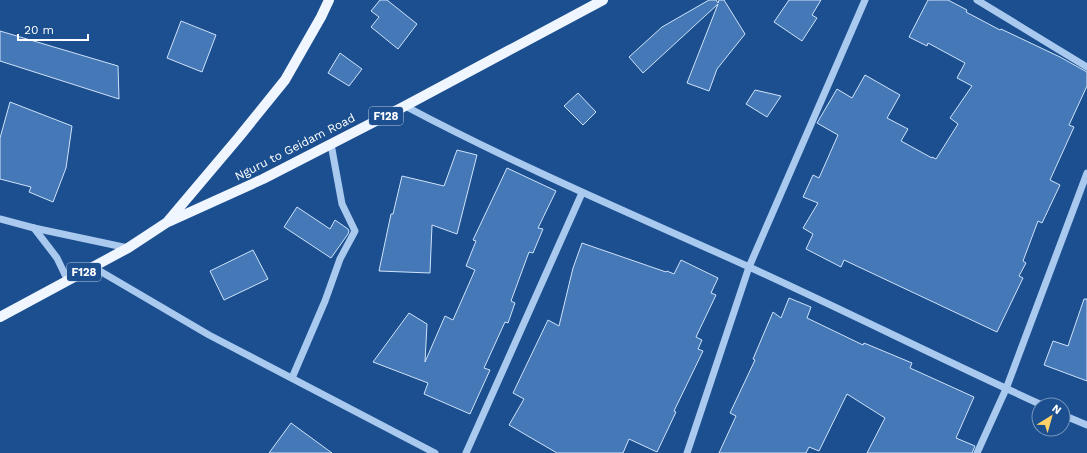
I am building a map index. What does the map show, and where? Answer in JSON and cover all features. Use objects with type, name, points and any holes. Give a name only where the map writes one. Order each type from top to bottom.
[{"type":"main road","points":[[166,223],[285,80],[321,17],[328,0]]},
{"type":"main road","name":"Nguru to Geidam Road","points":[[0,317],[128,248],[166,223],[263,179],[405,106],[603,0]]},
{"type":"street","points":[[687,453],[749,267],[865,0]]},
{"type":"street","points":[[977,0],[1087,67]]},
{"type":"street","points":[[405,106],[458,134],[582,193],[749,267],[1031,400]]},
{"type":"street","points":[[292,378],[340,259],[355,230],[342,204],[331,144]]},
{"type":"street","points":[[978,453],[1006,389],[1087,173]]},
{"type":"street","points":[[466,453],[582,193]]},
{"type":"street","points":[[0,219],[34,228],[128,248]]},
{"type":"street","points":[[34,228],[57,258],[68,281]]},
{"type":"street","points":[[93,267],[209,335],[427,451],[435,453]]},
{"type":"street","points":[[1071,418],[1087,425]]},
{"type":"building","points":[[380,0],[387,0],[417,24],[398,49],[371,27],[379,17],[371,11]]},
{"type":"building","points":[[709,0],[716,0],[718,3],[719,0],[724,0],[745,34],[717,69],[709,91],[687,83],[718,4],[643,73],[629,57],[662,27]]},
{"type":"building","points":[[789,0],[821,0],[812,15],[817,18],[802,41],[774,22]]},
{"type":"building","points":[[928,0],[948,0],[967,10],[966,12],[1000,30],[1001,29],[1060,57],[1087,72],[1087,86],[1069,125],[1074,127],[1050,180],[1060,185],[1042,223],[1038,221],[1023,261],[1026,263],[1019,276],[1023,278],[997,332],[844,260],[841,267],[806,249],[813,234],[803,228],[818,203],[803,197],[813,175],[819,178],[838,135],[817,123],[837,89],[852,98],[865,75],[900,95],[887,118],[908,129],[901,141],[932,158],[936,159],[958,124],[950,118],[972,86],[957,78],[965,63],[928,43],[927,46],[909,37]]},
{"type":"building","points":[[181,21],[216,35],[202,72],[167,58]]},
{"type":"building","points":[[0,31],[118,66],[119,99],[0,61]]},
{"type":"building","points":[[340,53],[362,69],[349,86],[328,73]]},
{"type":"building","points":[[755,90],[781,96],[767,117],[746,104]]},
{"type":"building","points":[[578,93],[596,112],[583,125],[564,106]]},
{"type":"building","points":[[10,102],[72,126],[66,168],[53,202],[29,192],[31,187],[0,179],[0,138]]},
{"type":"building","points":[[457,150],[477,155],[457,234],[432,225],[430,273],[379,271],[391,214],[393,214],[402,176],[444,186]]},
{"type":"building","points":[[507,168],[556,191],[538,228],[543,229],[533,253],[529,252],[511,301],[515,303],[508,323],[505,322],[484,368],[490,370],[470,414],[424,394],[428,383],[373,362],[409,313],[427,324],[425,362],[445,316],[453,320],[475,270],[466,266],[476,241],[473,240]]},
{"type":"building","points":[[297,207],[330,229],[335,220],[348,229],[348,234],[331,258],[284,227]]},
{"type":"building","points":[[582,243],[674,274],[681,260],[718,278],[711,293],[716,295],[696,337],[702,340],[698,349],[703,351],[674,411],[676,412],[657,452],[629,439],[623,453],[557,453],[509,425],[524,399],[513,393],[548,320],[559,326],[573,268]]},
{"type":"building","points":[[253,250],[268,279],[224,300],[210,271]]},
{"type":"building","points":[[789,298],[811,307],[807,318],[863,345],[864,343],[912,363],[910,368],[974,397],[956,438],[975,446],[972,453],[867,453],[885,418],[847,394],[819,451],[809,447],[806,453],[719,453],[736,416],[730,413],[755,360],[753,359],[773,312],[781,318]]},
{"type":"building","points":[[1084,299],[1087,299],[1087,381],[1044,365],[1053,341],[1068,346]]},
{"type":"building","points":[[291,423],[332,453],[269,453]]}]
